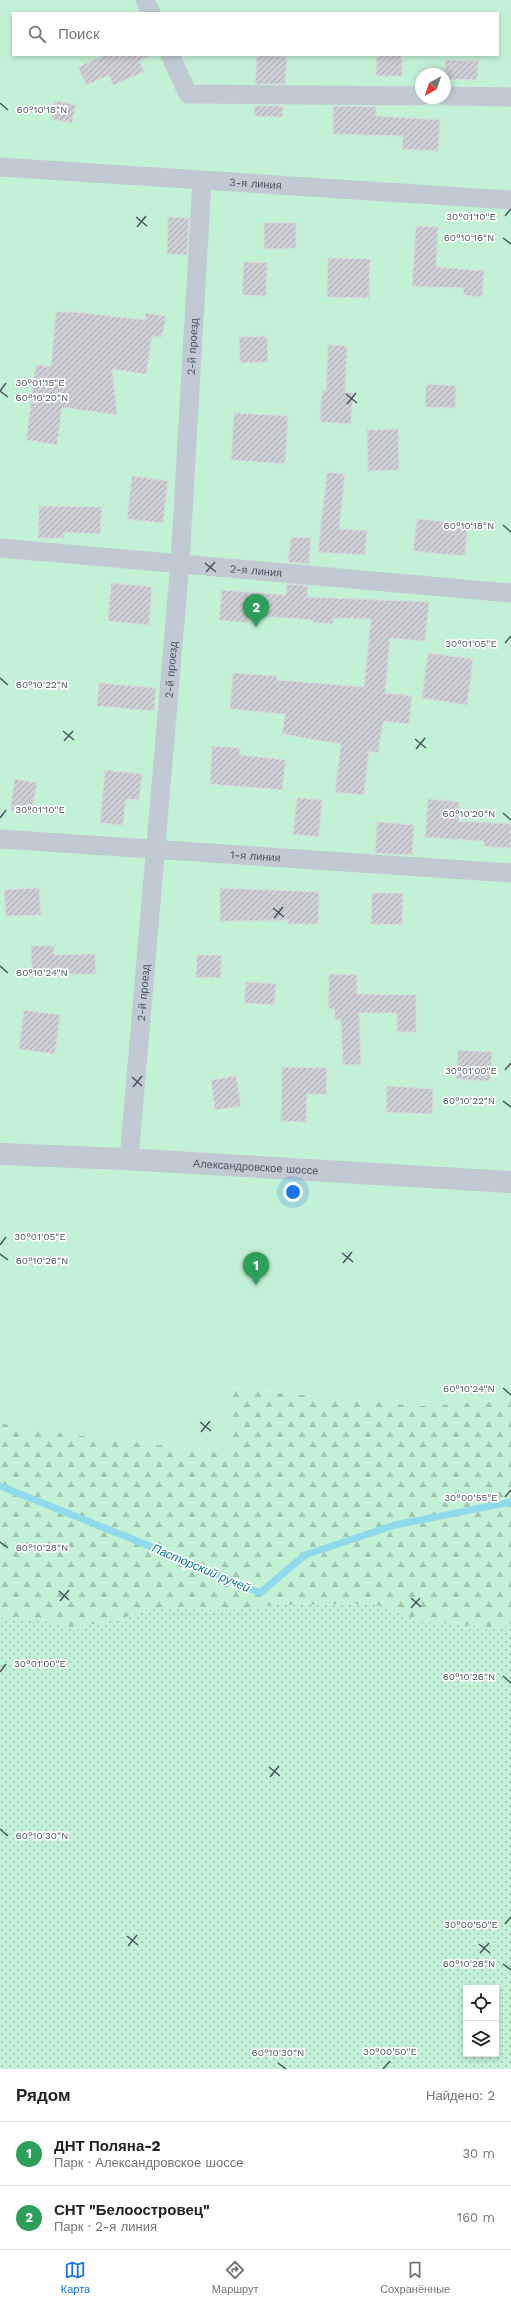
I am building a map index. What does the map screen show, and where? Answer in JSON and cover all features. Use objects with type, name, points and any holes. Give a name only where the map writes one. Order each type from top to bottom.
[{"type":"street","points":[[145,0],[151,12]]},
{"type":"street","points":[[170,56],[188,94],[415,96]]},
{"type":"street","points":[[451,96],[511,97]]},
{"type":"street","name":"3-я линия","points":[[0,167],[511,200]]},
{"type":"street","name":"2-й проезд","points":[[129,1159],[180,563],[202,181]]},
{"type":"street","name":"2-я линия","points":[[0,548],[511,593]]},
{"type":"street","name":"1-я линия","points":[[0,839],[511,873]]},
{"type":"street","name":"Александровское шоссе","points":[[0,1154],[129,1159],[511,1182]]},
{"type":"green space","points":[[0,0],[511,0],[511,1400],[419,1406],[232,1388],[229,1453],[50,1432],[0,1423]]},
{"type":"green space","points":[[231,1388],[419,1406],[511,1400],[511,1624],[496,1628],[418,1621],[387,1607],[368,1604],[271,1605],[237,1610],[149,1609],[121,1619],[73,1628],[39,1619],[0,1618],[0,1423],[50,1432],[229,1453]]},
{"type":"green space","points":[[368,1604],[387,1607],[418,1621],[496,1628],[511,1624],[511,2069],[0,2069],[0,1618],[39,1619],[73,1628],[121,1619],[149,1609],[237,1610],[271,1605]]},
{"type":"building","points":[[151,56],[139,61],[144,72],[113,85],[109,75],[86,85],[78,67],[101,57]]},
{"type":"building","points":[[257,56],[287,57],[285,84],[255,84]]},
{"type":"building","points":[[377,56],[402,56],[402,76],[376,76]]},
{"type":"building","points":[[445,60],[478,61],[477,80],[451,79],[451,68],[445,68]]},
{"type":"building","points":[[55,101],[76,105],[72,123],[51,119]]},
{"type":"building","points":[[254,106],[283,106],[282,117],[255,116]]},
{"type":"building","points":[[333,106],[376,107],[376,116],[440,120],[438,151],[402,149],[403,136],[333,134]]},
{"type":"building","points":[[168,217],[189,218],[187,255],[167,254]]},
{"type":"building","points":[[264,223],[296,223],[296,248],[264,249]]},
{"type":"building","points":[[416,226],[438,227],[436,267],[484,271],[482,297],[463,295],[464,288],[412,286]]},
{"type":"building","points":[[328,258],[370,259],[369,298],[327,297]]},
{"type":"building","points":[[244,262],[267,263],[266,296],[242,295]]},
{"type":"building","points":[[56,312],[74,312],[145,320],[146,313],[166,316],[162,337],[152,336],[146,374],[112,369],[117,415],[62,407],[57,445],[26,440],[36,365],[51,367]]},
{"type":"building","points":[[267,336],[268,362],[240,363],[239,337]]},
{"type":"building","points":[[328,345],[347,346],[345,392],[353,393],[351,424],[320,422],[322,391],[326,391]]},
{"type":"building","points":[[426,384],[456,386],[455,408],[425,407]]},
{"type":"building","points":[[234,413],[288,416],[285,464],[231,460]]},
{"type":"building","points":[[398,429],[399,470],[368,471],[367,430]]},
{"type":"building","points":[[327,472],[345,474],[339,529],[367,531],[365,555],[318,552]]},
{"type":"building","points":[[132,476],[168,481],[163,523],[127,519]]},
{"type":"building","points":[[39,506],[102,507],[100,534],[64,532],[64,538],[38,538]]},
{"type":"building","points":[[417,519],[468,524],[465,556],[413,551]]},
{"type":"building","points":[[291,537],[311,538],[309,564],[288,562]]},
{"type":"building","points":[[111,583],[152,587],[149,625],[108,621]]},
{"type":"building","points":[[287,584],[308,586],[307,597],[429,602],[425,641],[390,638],[385,693],[412,696],[409,724],[383,721],[378,753],[369,751],[364,795],[335,792],[341,744],[282,734],[285,714],[230,709],[233,673],[277,676],[277,680],[364,687],[371,619],[333,618],[333,624],[313,622],[313,620],[248,615],[248,623],[219,620],[222,590],[286,595]]},
{"type":"building","points":[[428,653],[473,659],[467,705],[422,698]]},
{"type":"building","points":[[99,683],[156,688],[154,711],[97,706]]},
{"type":"building","points":[[212,746],[240,748],[240,755],[286,760],[282,790],[210,784]]},
{"type":"building","points":[[105,770],[142,774],[139,800],[126,799],[123,825],[100,823]]},
{"type":"building","points":[[15,779],[37,783],[31,814],[10,810]]},
{"type":"building","points":[[297,798],[322,800],[319,837],[293,834]]},
{"type":"building","points":[[428,799],[459,802],[458,821],[511,824],[511,848],[483,846],[484,841],[425,837]]},
{"type":"building","points":[[377,822],[414,825],[412,855],[375,853]]},
{"type":"building","points":[[39,888],[41,915],[6,916],[4,890]]},
{"type":"building","points":[[220,888],[319,892],[318,924],[288,924],[288,920],[220,921]]},
{"type":"building","points":[[372,893],[403,893],[402,925],[371,924]]},
{"type":"building","points":[[31,946],[54,946],[54,955],[95,954],[96,974],[32,974]]},
{"type":"building","points":[[197,955],[221,955],[221,978],[196,977]]},
{"type":"building","points":[[329,974],[357,975],[357,994],[416,995],[416,1032],[397,1032],[397,1013],[359,1013],[361,1064],[343,1065],[341,1020],[334,1020],[335,1009],[328,1008]]},
{"type":"building","points":[[246,982],[276,984],[274,1005],[244,1003]]},
{"type":"building","points":[[24,1010],[60,1015],[55,1054],[19,1049]]},
{"type":"building","points":[[458,1050],[492,1052],[490,1081],[456,1079]]},
{"type":"building","points":[[282,1067],[327,1068],[326,1094],[307,1094],[306,1122],[281,1121]]},
{"type":"building","points":[[236,1076],[241,1106],[215,1110],[211,1080]]},
{"type":"building","points":[[387,1086],[433,1089],[432,1114],[386,1112]]},
{"type":"waterway","name":"Пасторский ручей","points":[[0,1486],[147,1545],[260,1593],[305,1555],[395,1525],[511,1502]]},
{"type":"place","name":"СНТ \"Белоостровец\"","points":[[256,627]]},
{"type":"place","name":"ДНТ Поляна-2","points":[[256,1285]]}]
